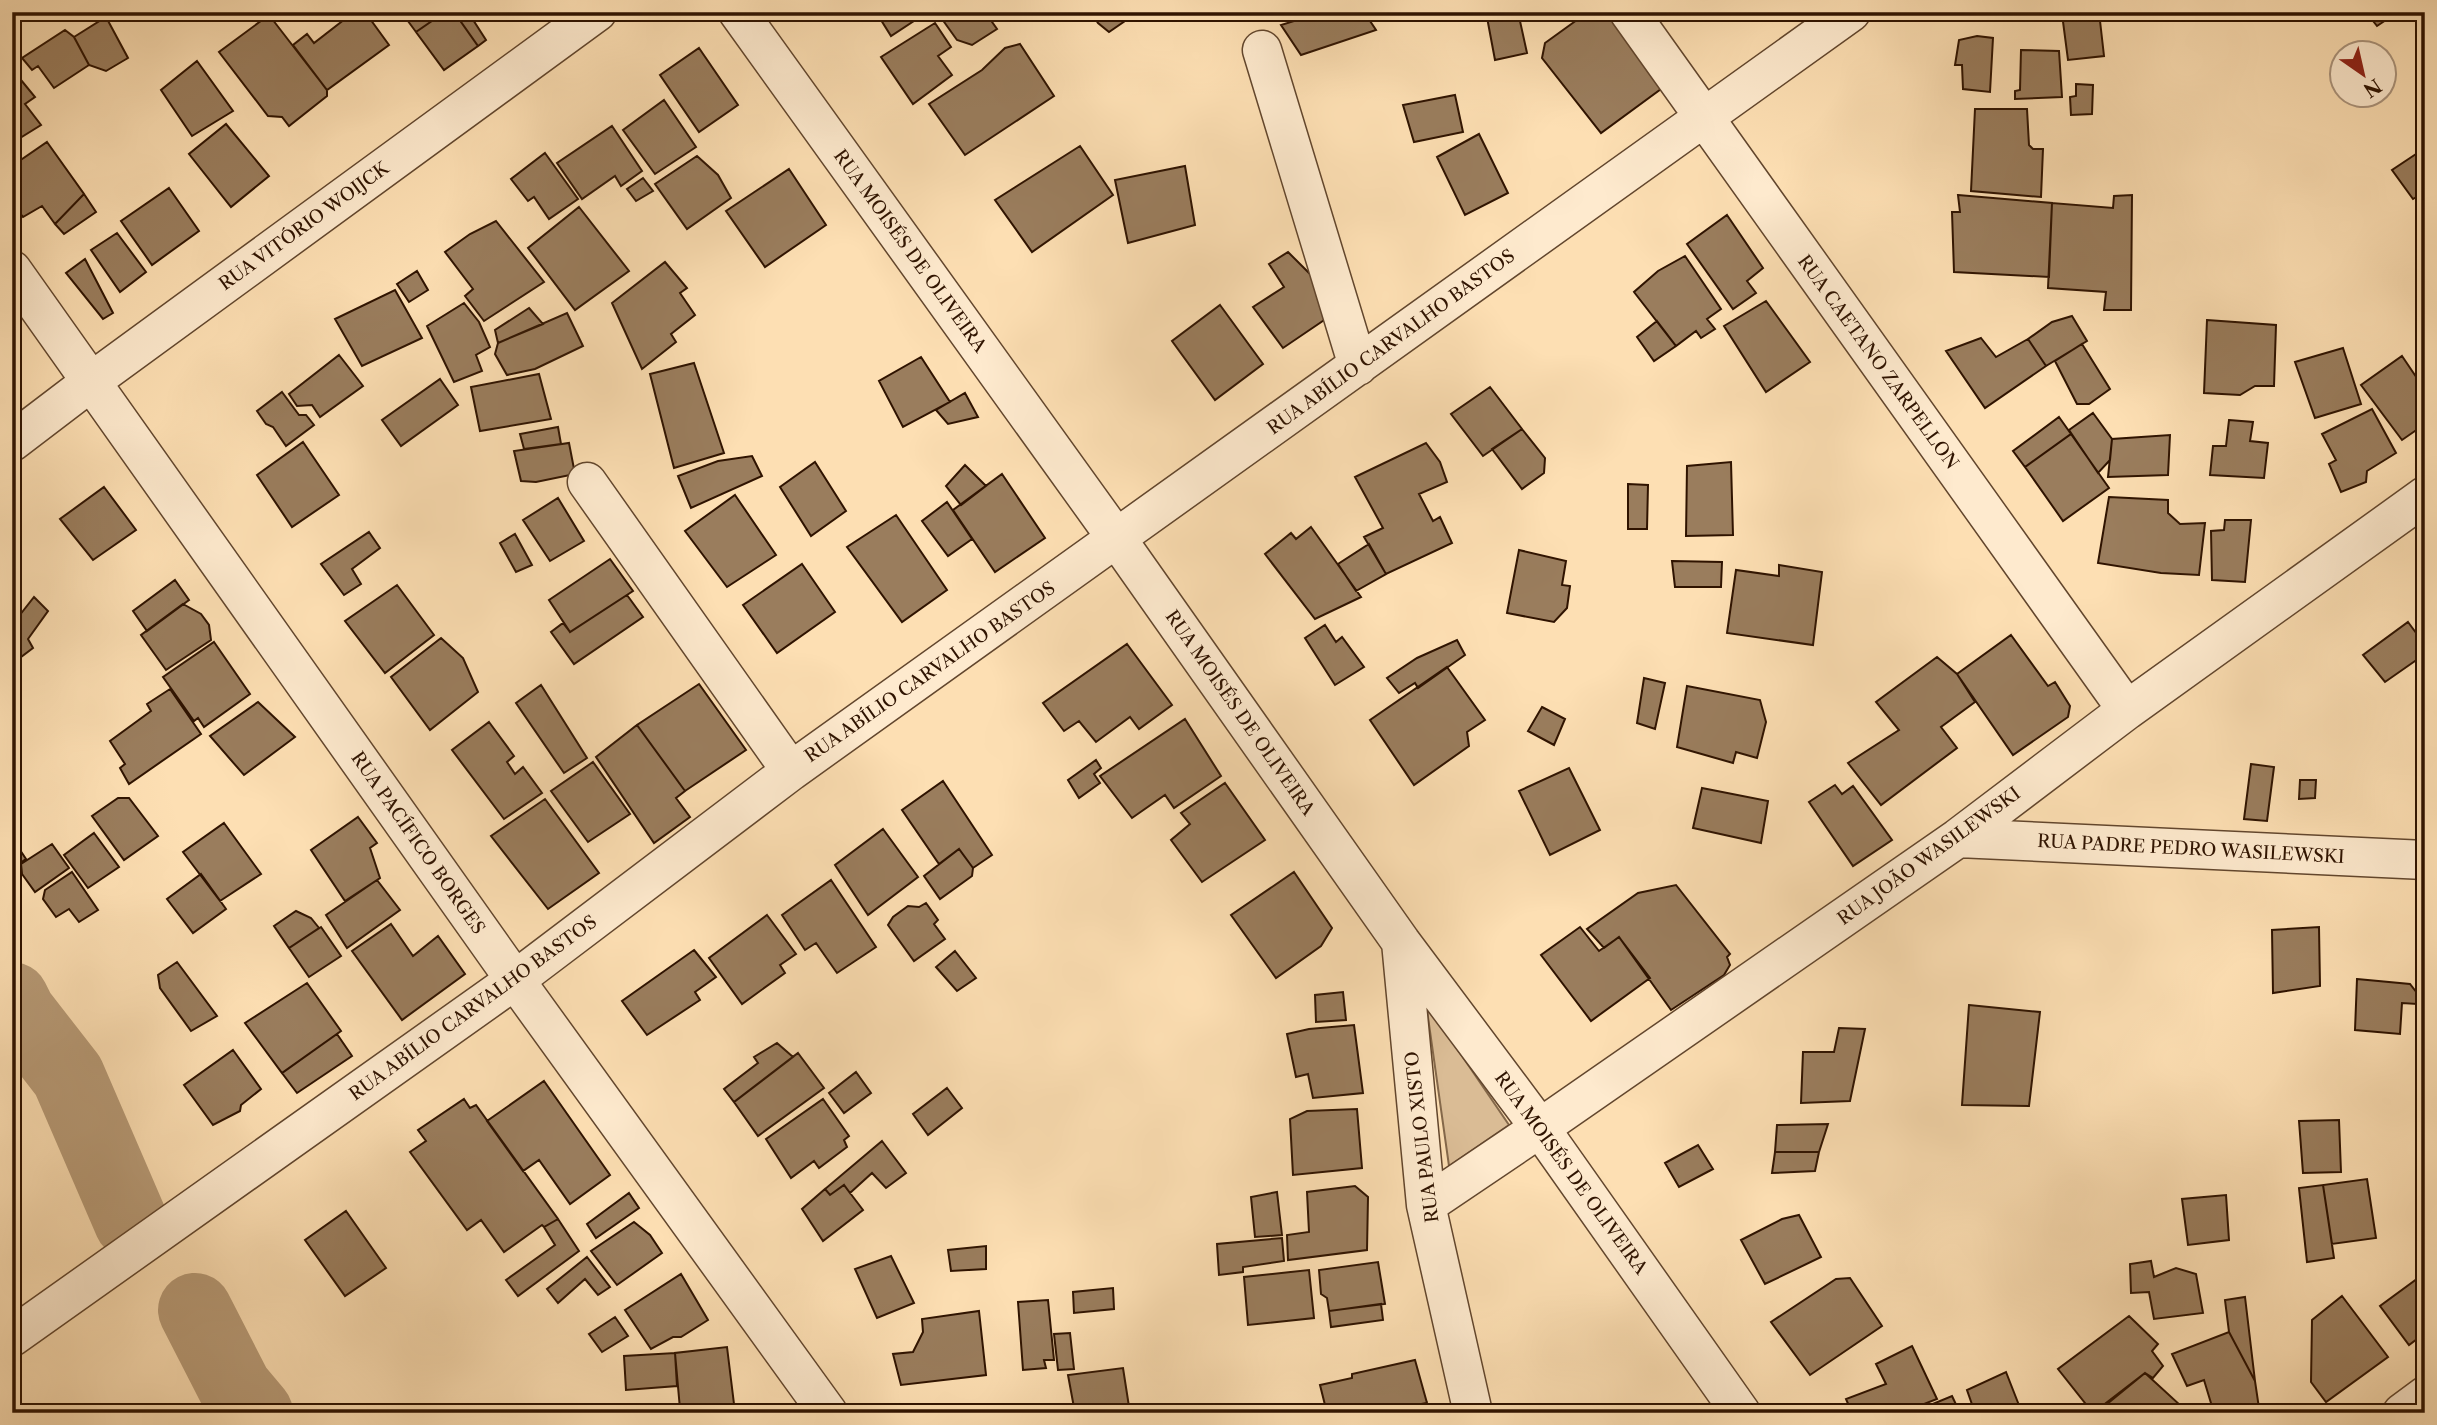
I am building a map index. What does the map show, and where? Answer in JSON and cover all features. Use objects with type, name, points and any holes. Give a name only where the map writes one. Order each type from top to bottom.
[{"type":"street","name":"RUA VITÓRIO WOIJCK","points":[[12,442],[597,12]]},
{"type":"street","name":"RUA MOISÉS DE OLIVEIRA","points":[[738,12],[1117,539],[1401,942],[1541,1128],[1741,1413]]},
{"type":"street","name":"RUA CAETANO ZARPELLON","points":[[1629,12],[2127,710]]},
{"type":"street","name":"RUA ABÍLIO CARVALHO BASTOS","points":[[12,1337],[515,980],[791,771],[1851,12]]},
{"type":"street","points":[[1262,50],[1358,366]]},
{"type":"street","name":"RUA PACÍFICO BORGES","points":[[12,270],[515,980],[828,1413]]},
{"type":"street","points":[[587,482],[791,771]]},
{"type":"street","name":"RUA JOÃO WASILEWSKI","points":[[1426,1205],[1958,838],[2127,710],[2425,496]]},
{"type":"street","name":"RUA PADRE PEDRO WASILEWSKI","points":[[1958,838],[2425,860]]},
{"type":"street","name":"RUA PAULO XISTO","points":[[1401,942],[1426,1205],[1473,1413]]},
{"type":"street","points":[[2402,1413],[2425,1396]]},
{"type":"shaded area","points":[[1426,1003],[1509,1125],[1449,1166]]},
{"type":"building","points":[[354,12],[365,12],[389,45],[327,90],[293,45],[307,34],[314,43]]},
{"type":"building","points":[[412,12],[445,12],[416,32],[405,17]]},
{"type":"building","points":[[445,12],[454,12],[478,46],[444,70],[416,32]]},
{"type":"building","points":[[454,12],[468,12],[486,40],[478,46]]},
{"type":"building","points":[[876,12],[921,12],[923,15],[891,36]]},
{"type":"building","points":[[937,12],[985,12],[997,29],[972,45],[957,40]]},
{"type":"building","points":[[1091,12],[1119,12],[1125,21],[1109,32],[1098,23]]},
{"type":"building","points":[[1323,12],[1364,12],[1376,30],[1301,55],[1281,25]]},
{"type":"building","points":[[1486,12],[1518,12],[1527,53],[1495,60]]},
{"type":"building","points":[[1588,12],[1606,12],[1661,89],[1601,133],[1542,58],[1545,43]]},
{"type":"building","points":[[2099,12],[2104,56],[2068,60],[2062,14]]},
{"type":"building","points":[[2366,12],[2398,12],[2377,26]]},
{"type":"building","points":[[269,15],[327,90],[327,96],[289,126],[282,117],[268,116],[219,52]]},
{"type":"building","points":[[106,17],[128,58],[106,71],[89,65],[74,37]]},
{"type":"building","points":[[935,23],[951,47],[938,56],[952,75],[913,104],[881,57]]},
{"type":"building","points":[[65,30],[74,37],[89,65],[54,88],[38,66],[32,70],[22,58]]},
{"type":"building","points":[[1977,36],[1993,38],[1990,92],[1963,89],[1962,65],[1955,65],[1959,40]]},
{"type":"building","points":[[1020,44],[1054,96],[965,155],[929,104],[982,70],[1005,48]]},
{"type":"building","points":[[699,48],[738,105],[699,132],[660,75]]},
{"type":"building","points":[[2021,50],[2059,51],[2062,97],[2015,99],[2015,91],[2020,90]]},
{"type":"building","points":[[197,61],[233,111],[192,136],[161,90]]},
{"type":"building","points":[[12,69],[35,97],[25,104],[41,125],[12,143]]},
{"type":"building","points":[[2076,84],[2093,85],[2092,114],[2071,115],[2070,97],[2076,96]]},
{"type":"building","points":[[1455,95],[1463,132],[1414,142],[1403,105]]},
{"type":"building","points":[[664,100],[696,147],[655,174],[623,130]]},
{"type":"building","points":[[1975,109],[2027,109],[2029,145],[2033,149],[2043,149],[2041,197],[1971,191]]},
{"type":"building","points":[[226,124],[269,176],[231,207],[189,154]]},
{"type":"building","points":[[612,126],[642,171],[621,186],[615,176],[582,199],[557,163]]},
{"type":"building","points":[[1479,134],[1508,193],[1465,215],[1437,157]]},
{"type":"building","points":[[47,142],[84,194],[55,224],[42,206],[23,217],[12,204],[12,166]]},
{"type":"building","points":[[1080,146],[1113,195],[1032,252],[995,200]]},
{"type":"building","points":[[2425,148],[2425,192],[2413,199],[2392,170]]},
{"type":"building","points":[[545,153],[578,199],[549,219],[534,197],[528,201],[511,179]]},
{"type":"building","points":[[697,156],[718,175],[731,198],[687,229],[655,184]]},
{"type":"building","points":[[1185,166],[1195,225],[1128,243],[1115,180]]},
{"type":"building","points":[[789,169],[826,225],[765,267],[726,211]]},
{"type":"building","points":[[643,178],[653,191],[636,201],[627,189]]},
{"type":"building","points":[[169,188],[199,231],[152,265],[121,221]]},
{"type":"building","points":[[84,194],[96,212],[64,234],[55,224]]},
{"type":"building","points":[[1958,195],[2052,203],[2049,277],[1954,272],[1952,212],[1960,212]]},
{"type":"building","points":[[2132,195],[2131,310],[2104,310],[2106,292],[2048,288],[2052,203],[2113,208],[2114,196]]},
{"type":"building","points":[[579,207],[629,271],[575,310],[528,248]]},
{"type":"building","points":[[1727,215],[1763,268],[1747,281],[1756,293],[1733,309],[1687,244]]},
{"type":"building","points":[[496,221],[544,282],[484,321],[465,296],[473,289],[445,252],[470,234]]},
{"type":"building","points":[[117,233],[146,272],[120,292],[91,250]]},
{"type":"building","points":[[1288,252],[1313,277],[1336,312],[1283,348],[1253,307],[1284,287],[1269,264]]},
{"type":"building","points":[[1685,256],[1721,309],[1707,319],[1715,329],[1701,338],[1696,331],[1676,346],[1634,292],[1658,271]]},
{"type":"building","points":[[85,259],[113,313],[103,319],[66,273]]},
{"type":"building","points":[[665,262],[687,288],[680,293],[695,315],[671,334],[676,342],[642,369],[612,303]]},
{"type":"building","points":[[417,271],[428,290],[409,302],[397,284]]},
{"type":"building","points":[[395,290],[422,338],[362,366],[335,319]]},
{"type":"building","points":[[1766,301],[1810,362],[1766,392],[1724,326]]},
{"type":"building","points":[[464,303],[479,322],[490,347],[476,355],[482,371],[454,382],[427,326]]},
{"type":"building","points":[[1220,305],[1263,364],[1215,400],[1172,341]]},
{"type":"building","points":[[529,308],[543,324],[498,343],[495,330]]},
{"type":"building","points":[[567,313],[583,346],[535,369],[507,375],[495,354],[498,343]]},
{"type":"building","points":[[2072,316],[2087,341],[2046,366],[2028,339],[2052,322]]},
{"type":"building","points":[[2207,320],[2276,325],[2274,386],[2255,386],[2240,395],[2204,393]]},
{"type":"building","points":[[1657,321],[1676,346],[1654,361],[1637,337]]},
{"type":"building","points":[[1981,338],[1996,357],[2028,339],[2046,366],[1985,408],[1946,351]]},
{"type":"building","points":[[2082,344],[2110,389],[2089,404],[2077,404],[2055,361]]},
{"type":"building","points":[[2343,348],[2361,404],[2315,418],[2295,362]]},
{"type":"building","points":[[339,355],[363,386],[320,417],[312,405],[297,406],[289,394]]},
{"type":"building","points":[[2402,356],[2425,390],[2425,424],[2402,440],[2361,385]]},
{"type":"building","points":[[921,357],[950,402],[903,427],[879,381]]},
{"type":"building","points":[[694,363],[724,453],[674,468],[650,374]]},
{"type":"building","points":[[539,374],[551,419],[480,431],[471,387]]},
{"type":"building","points":[[440,379],[458,405],[401,446],[382,420]]},
{"type":"building","points":[[1490,387],[1522,429],[1483,456],[1451,414]]},
{"type":"building","points":[[282,392],[299,415],[306,415],[314,425],[286,446],[273,427],[266,424],[257,411]]},
{"type":"building","points":[[965,393],[978,417],[948,424],[936,410]]},
{"type":"building","points":[[2372,409],[2396,453],[2367,471],[2366,482],[2341,492],[2329,464],[2336,460],[2322,434]]},
{"type":"building","points":[[2093,413],[2112,439],[2110,460],[2098,473],[2069,430]]},
{"type":"building","points":[[2059,417],[2071,434],[2025,467],[2013,451]]},
{"type":"building","points":[[2229,420],[2253,422],[2250,441],[2268,443],[2264,478],[2210,475],[2213,446],[2226,446]]},
{"type":"building","points":[[558,427],[561,444],[524,449],[520,434]]},
{"type":"building","points":[[1522,429],[1545,458],[1544,473],[1522,489],[1492,449]]},
{"type":"building","points":[[2071,434],[2109,488],[2063,521],[2025,467]]},
{"type":"building","points":[[2170,435],[2168,475],[2108,477],[2112,439]]},
{"type":"building","points":[[303,442],[339,495],[292,527],[257,475]]},
{"type":"building","points":[[569,443],[575,474],[536,482],[521,481],[514,451]]},
{"type":"building","points":[[1426,443],[1440,462],[1447,482],[1419,494],[1433,521],[1440,517],[1452,543],[1386,574],[1364,537],[1383,528],[1355,477]]},
{"type":"building","points":[[752,456],[762,476],[691,508],[678,476],[718,461]]},
{"type":"building","points":[[815,462],[846,511],[811,536],[780,487]]},
{"type":"building","points":[[1731,462],[1733,535],[1686,536],[1687,466]]},
{"type":"building","points":[[965,465],[986,486],[961,505],[946,486]]},
{"type":"building","points":[[1002,474],[1045,538],[995,572],[953,510]]},
{"type":"building","points":[[1628,484],[1648,485],[1647,529],[1628,529]]},
{"type":"building","points":[[104,487],[136,530],[93,560],[60,519]]},
{"type":"building","points":[[735,495],[776,555],[727,587],[685,531]]},
{"type":"building","points":[[2109,497],[2168,500],[2168,513],[2180,524],[2205,523],[2199,575],[2161,573],[2098,563]]},
{"type":"building","points":[[558,498],[584,541],[550,561],[523,520]]},
{"type":"building","points":[[947,502],[972,539],[948,556],[922,521]]},
{"type":"building","points":[[896,515],[947,590],[902,622],[847,547]]},
{"type":"building","points":[[2225,520],[2251,520],[2245,582],[2212,580],[2211,531],[2224,530]]},
{"type":"building","points":[[1311,527],[1361,597],[1315,619],[1265,554],[1291,533],[1296,539]]},
{"type":"building","points":[[369,532],[380,548],[352,569],[361,584],[344,595],[321,564]]},
{"type":"building","points":[[515,534],[532,565],[516,572],[500,543]]},
{"type":"building","points":[[1369,544],[1386,574],[1356,591],[1338,564]]},
{"type":"building","points":[[1519,550],[1566,561],[1562,585],[1570,586],[1567,608],[1554,622],[1507,613]]},
{"type":"building","points":[[610,559],[633,591],[570,632],[549,600]]},
{"type":"building","points":[[1672,561],[1722,562],[1721,587],[1675,587]]},
{"type":"building","points":[[802,564],[835,612],[777,653],[743,605]]},
{"type":"building","points":[[1779,565],[1822,572],[1813,645],[1727,633],[1736,570],[1779,576]]},
{"type":"building","points":[[175,580],[189,600],[147,631],[133,611]]},
{"type":"building","points":[[397,585],[434,635],[385,673],[345,621]]},
{"type":"building","points":[[627,595],[643,617],[574,664],[551,632],[563,623],[570,632]]},
{"type":"building","points":[[34,597],[48,611],[28,639],[33,648],[21,657],[12,644],[12,625]]},
{"type":"building","points":[[183,604],[201,614],[209,625],[211,640],[166,670],[141,635]]},
{"type":"building","points":[[2408,622],[2425,645],[2425,654],[2385,682],[2363,655]]},
{"type":"building","points":[[1325,625],[1336,642],[1342,637],[1364,667],[1335,685],[1305,638]]},
{"type":"building","points":[[2011,635],[2048,686],[2055,682],[2070,706],[2068,717],[2013,755],[1957,674]]},
{"type":"building","points":[[441,638],[463,658],[478,692],[430,730],[391,677]]},
{"type":"building","points":[[1457,640],[1465,655],[1418,688],[1415,683],[1399,693],[1387,678],[1417,658]]},
{"type":"building","points":[[214,642],[250,694],[204,727],[198,718],[194,721],[163,677]]},
{"type":"building","points":[[1127,644],[1172,705],[1139,729],[1130,717],[1096,742],[1079,721],[1064,731],[1043,703]]},
{"type":"building","points":[[1937,657],[1957,674],[1975,702],[1941,727],[1957,748],[1881,805],[1848,763],[1899,730],[1876,702]]},
{"type":"building","points":[[1447,667],[1485,720],[1467,732],[1469,746],[1414,785],[1370,720]]},
{"type":"building","points":[[1644,678],[1665,683],[1655,729],[1637,723]]},
{"type":"building","points":[[699,684],[746,750],[685,791],[637,725]]},
{"type":"building","points":[[541,685],[587,758],[564,773],[516,703]]},
{"type":"building","points":[[1687,686],[1760,700],[1766,722],[1757,758],[1736,752],[1733,763],[1677,747]]},
{"type":"building","points":[[170,689],[201,734],[129,784],[120,768],[125,764],[110,741],[151,711],[147,704]]},
{"type":"building","points":[[258,702],[295,737],[244,775],[210,736]]},
{"type":"building","points":[[1542,707],[1565,719],[1554,745],[1528,731]]},
{"type":"building","points":[[1185,719],[1221,776],[1174,808],[1165,795],[1132,818],[1100,776]]},
{"type":"building","points":[[489,722],[514,756],[507,762],[515,774],[523,767],[542,793],[504,819],[452,750]]},
{"type":"building","points":[[637,725],[685,791],[676,798],[690,817],[654,843],[596,757]]},
{"type":"building","points":[[1096,760],[1101,768],[1094,774],[1100,783],[1079,798],[1068,780]]},
{"type":"building","points":[[593,762],[630,814],[588,842],[551,791]]},
{"type":"building","points":[[2251,764],[2274,767],[2267,821],[2244,819]]},
{"type":"building","points":[[1569,768],[1600,830],[1550,855],[1519,791]]},
{"type":"building","points":[[2300,780],[2316,780],[2315,798],[2299,799]]},
{"type":"building","points":[[943,781],[992,855],[973,868],[959,849],[939,864],[902,810]]},
{"type":"building","points":[[1225,783],[1265,840],[1202,882],[1171,840],[1190,824],[1181,813]]},
{"type":"building","points":[[1835,785],[1842,794],[1853,786],[1892,840],[1853,866],[1809,802]]},
{"type":"building","points":[[1702,788],[1768,801],[1761,843],[1693,828]]},
{"type":"building","points":[[118,798],[129,798],[158,836],[124,860],[92,816]]},
{"type":"building","points":[[545,799],[599,873],[548,909],[491,836]]},
{"type":"building","points":[[358,817],[377,843],[370,848],[380,878],[345,901],[311,850]]},
{"type":"building","points":[[224,823],[261,874],[220,901],[183,852]]},
{"type":"building","points":[[883,829],[918,877],[868,915],[835,865]]},
{"type":"building","points":[[94,833],[119,867],[88,888],[64,855]]},
{"type":"building","points":[[12,838],[26,859],[17,865],[12,859]]},
{"type":"building","points":[[52,844],[69,868],[35,892],[22,874],[21,864]]},
{"type":"building","points":[[959,849],[973,868],[972,876],[940,899],[924,876]]},
{"type":"building","points":[[72,872],[98,910],[79,922],[69,909],[56,917],[43,899],[45,890]]},
{"type":"building","points":[[1294,872],[1332,928],[1321,946],[1276,978],[1231,915]]},
{"type":"building","points":[[201,874],[226,909],[193,933],[167,899]]},
{"type":"building","points":[[377,880],[400,910],[347,948],[326,915]]},
{"type":"building","points":[[831,880],[876,947],[837,973],[816,943],[805,950],[782,915]]},
{"type":"building","points":[[1676,885],[1730,954],[1727,957],[1730,965],[1724,975],[1671,1010],[1619,937],[1604,948],[1587,929],[1638,893]]},
{"type":"building","points":[[926,903],[938,920],[934,924],[945,939],[914,961],[888,925],[893,917],[908,906],[919,907]]},
{"type":"building","points":[[296,911],[311,918],[319,928],[289,948],[274,926]]},
{"type":"building","points":[[767,915],[796,954],[780,965],[785,973],[742,1004],[709,958]]},
{"type":"building","points":[[391,924],[413,956],[438,936],[465,974],[402,1020],[352,951]]},
{"type":"building","points":[[321,927],[341,956],[309,977],[289,948]]},
{"type":"building","points":[[1580,927],[1599,951],[1619,937],[1650,978],[1591,1021],[1541,955]]},
{"type":"building","points":[[2319,927],[2320,986],[2273,993],[2272,930]]},
{"type":"building","points":[[694,950],[716,977],[695,992],[700,1000],[647,1035],[622,1001]]},
{"type":"building","points":[[955,951],[976,978],[957,991],[936,967]]},
{"type":"building","points":[[177,962],[217,1016],[191,1031],[160,988],[158,975]]},
{"type":"building","points":[[2357,979],[2410,984],[2417,993],[2417,1004],[2402,1003],[2400,1034],[2355,1030]]},
{"type":"building","points":[[307,983],[341,1031],[282,1073],[245,1023]]},
{"type":"building","points":[[1343,992],[1346,1020],[1316,1022],[1315,995]]},
{"type":"building","points":[[1969,1005],[2040,1012],[2029,1106],[1962,1105]]},
{"type":"building","points":[[1354,1025],[1363,1093],[1313,1098],[1308,1074],[1296,1077],[1287,1034]]},
{"type":"building","points":[[1839,1028],[1865,1029],[1850,1101],[1801,1103],[1803,1052],[1834,1052]]},
{"type":"building","points":[[337,1034],[352,1056],[297,1093],[282,1073]]},
{"type":"building","points":[[777,1043],[793,1057],[734,1102],[724,1089],[758,1063],[754,1057]]},
{"type":"building","points":[[233,1050],[261,1089],[241,1105],[240,1111],[213,1125],[184,1085]]},
{"type":"building","points":[[798,1053],[824,1088],[758,1136],[734,1102]]},
{"type":"building","points":[[856,1072],[871,1093],[844,1113],[829,1093]]},
{"type":"building","points":[[544,1081],[610,1175],[570,1204],[539,1160],[523,1171],[487,1121]]},
{"type":"building","points":[[947,1088],[962,1108],[928,1135],[913,1114]]},
{"type":"building","points":[[464,1099],[470,1108],[476,1105],[558,1219],[544,1227],[542,1225],[504,1252],[481,1220],[467,1230],[410,1152],[426,1141],[418,1130]]},
{"type":"building","points":[[823,1099],[849,1136],[844,1140],[847,1147],[819,1168],[814,1161],[791,1178],[766,1139]]},
{"type":"building","points":[[1357,1109],[1362,1168],[1293,1175],[1290,1119],[1307,1111]]},
{"type":"building","points":[[2339,1120],[2341,1172],[2303,1173],[2299,1121]]},
{"type":"building","points":[[1828,1124],[1819,1152],[1775,1152],[1777,1125]]},
{"type":"building","points":[[882,1141],[906,1173],[886,1188],[872,1173],[850,1193],[844,1185],[830,1195],[825,1189]]},
{"type":"building","points":[[1698,1145],[1713,1169],[1679,1187],[1665,1163]]},
{"type":"building","points":[[1775,1152],[1819,1152],[1815,1171],[1772,1173]]},
{"type":"building","points":[[2367,1179],[2376,1238],[2332,1244],[2323,1185]]},
{"type":"building","points":[[844,1185],[863,1210],[823,1241],[802,1209],[825,1189],[830,1195]]},
{"type":"building","points":[[2323,1185],[2334,1258],[2307,1262],[2299,1188]]},
{"type":"building","points":[[1355,1186],[1368,1197],[1367,1250],[1288,1260],[1287,1235],[1309,1232],[1307,1192]]},
{"type":"building","points":[[1277,1192],[1282,1235],[1255,1237],[1251,1197]]},
{"type":"building","points":[[629,1193],[639,1208],[596,1238],[587,1224]]},
{"type":"building","points":[[2226,1195],[2229,1240],[2188,1245],[2182,1199]]},
{"type":"building","points":[[346,1211],[386,1268],[345,1296],[305,1240]]},
{"type":"building","points":[[1799,1215],[1821,1257],[1765,1284],[1741,1240],[1782,1219]]},
{"type":"building","points":[[558,1219],[579,1251],[518,1296],[506,1280],[555,1245],[544,1227]]},
{"type":"building","points":[[634,1222],[650,1235],[662,1253],[617,1285],[591,1251]]},
{"type":"building","points":[[1282,1238],[1284,1261],[1243,1267],[1243,1272],[1219,1275],[1217,1244]]},
{"type":"building","points":[[986,1246],[986,1269],[951,1271],[948,1250]]},
{"type":"building","points":[[891,1256],[914,1303],[877,1318],[855,1269]]},
{"type":"building","points":[[587,1257],[610,1287],[598,1295],[585,1279],[558,1303],[547,1289]]},
{"type":"building","points":[[2151,1261],[2154,1277],[2176,1268],[2196,1274],[2203,1313],[2154,1319],[2149,1292],[2131,1293],[2130,1264]]},
{"type":"building","points":[[1378,1262],[1385,1304],[1329,1311],[1327,1298],[1321,1294],[1319,1270]]},
{"type":"building","points":[[1309,1270],[1314,1318],[1248,1325],[1244,1277]]},
{"type":"building","points":[[2425,1273],[2425,1333],[2409,1345],[2380,1306]]},
{"type":"building","points":[[681,1274],[708,1320],[681,1337],[673,1337],[651,1349],[625,1310]]},
{"type":"building","points":[[1850,1278],[1882,1326],[1810,1375],[1771,1322],[1836,1279]]},
{"type":"building","points":[[1113,1288],[1114,1309],[1074,1313],[1073,1292]]},
{"type":"building","points":[[2342,1296],[2388,1357],[2326,1402],[2311,1382],[2312,1320]]},
{"type":"building","points":[[2245,1297],[2255,1381],[2229,1332],[2225,1300]]},
{"type":"building","points":[[1048,1300],[1054,1360],[1044,1360],[1046,1368],[1023,1370],[1018,1302]]},
{"type":"building","points":[[1381,1304],[1383,1320],[1331,1327],[1329,1311]]},
{"type":"building","points":[[979,1311],[986,1375],[901,1385],[893,1354],[913,1352],[923,1332],[922,1319]]},
{"type":"building","points":[[2129,1316],[2158,1344],[2152,1351],[2163,1366],[2153,1378],[2145,1373],[2093,1413],[2058,1369]]},
{"type":"building","points":[[615,1317],[628,1336],[602,1352],[589,1334]]},
{"type":"building","points":[[2229,1332],[2255,1381],[2259,1408],[2242,1413],[2214,1413],[2204,1380],[2187,1386],[2172,1354]]},
{"type":"building","points":[[1070,1333],[1074,1369],[1058,1370],[1054,1334]]},
{"type":"building","points":[[1912,1346],[1937,1399],[1901,1413],[1852,1413],[1846,1399],[1886,1384],[1876,1364]]},
{"type":"building","points":[[727,1347],[734,1404],[680,1409],[675,1353]]},
{"type":"building","points":[[675,1353],[677,1386],[626,1390],[624,1356]]},
{"type":"building","points":[[1415,1360],[1427,1403],[1374,1413],[1327,1413],[1320,1385],[1352,1378],[1352,1374]]},
{"type":"building","points":[[1123,1368],[1130,1413],[1075,1413],[1068,1375]]},
{"type":"building","points":[[2006,1372],[2022,1413],[1975,1413],[1967,1390]]},
{"type":"building","points":[[2145,1373],[2180,1405],[2184,1413],[2096,1413]]},
{"type":"building","points":[[1952,1396],[1960,1413],[1911,1413]]},
{"type":"building","points":[[1427,1403],[1430,1413],[1374,1413]]},
{"type":"waterway","points":[[12,999],[19,1013],[68,1076],[131,1222]]},
{"type":"waterway","points":[[195,1310],[235,1388],[256,1413]]}]
